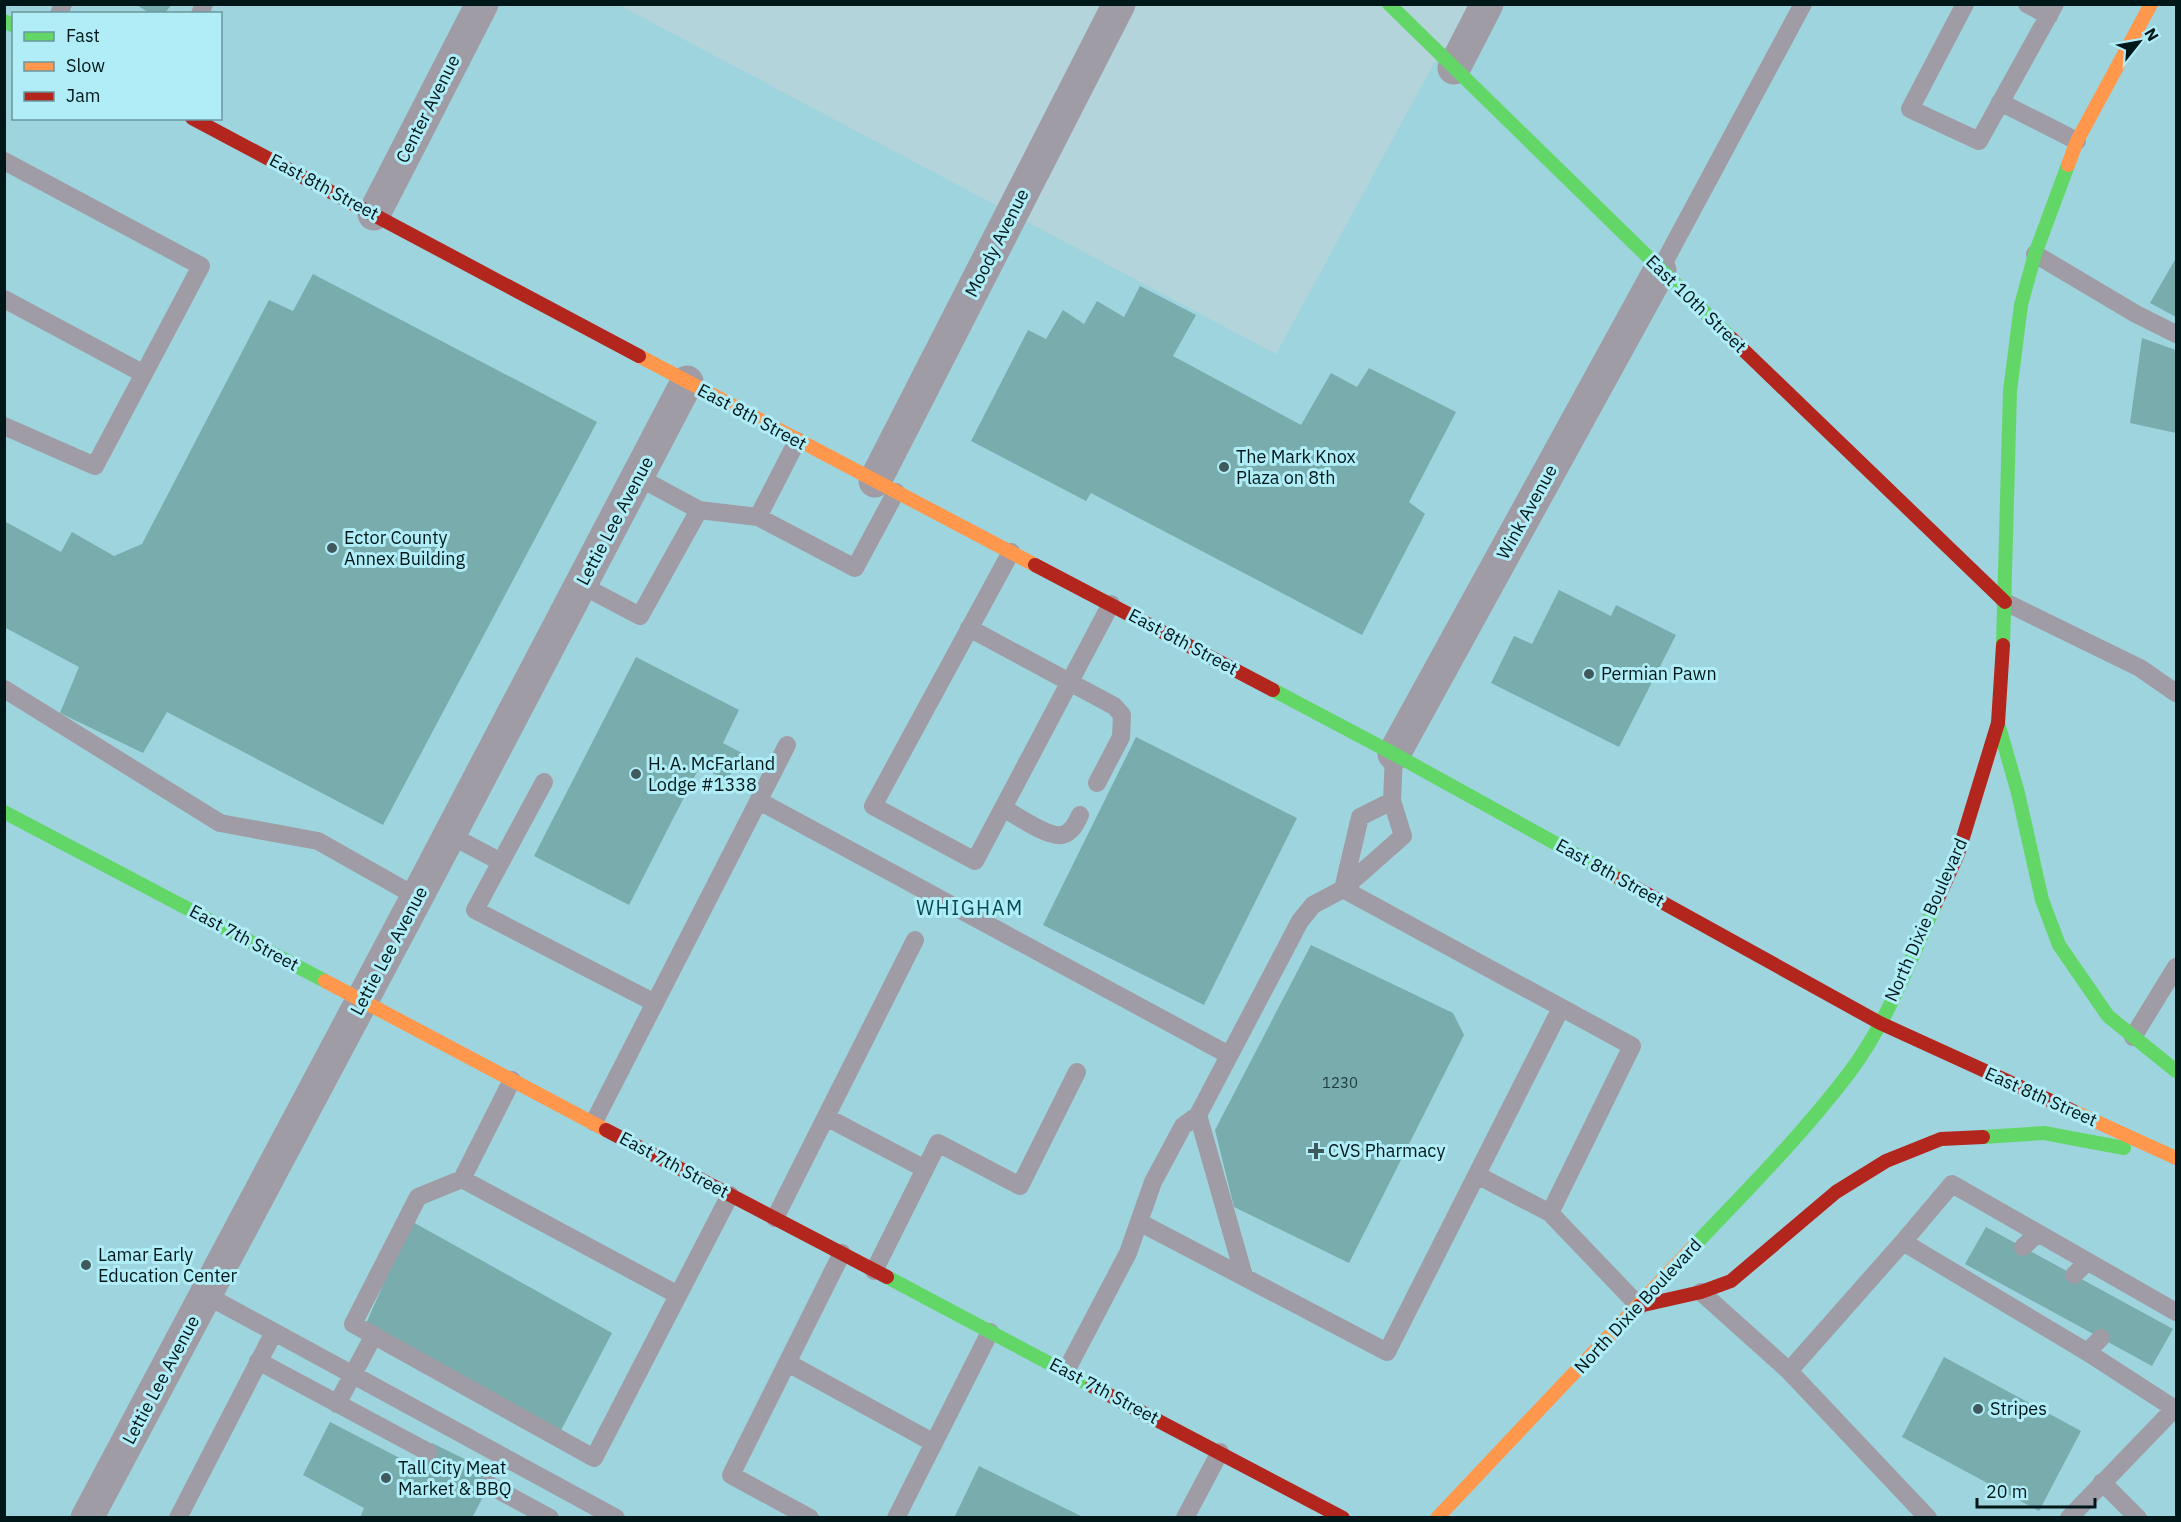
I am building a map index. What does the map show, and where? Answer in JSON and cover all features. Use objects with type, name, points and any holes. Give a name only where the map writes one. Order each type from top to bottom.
[{"type":"main road","name":"East 10th Street","points":[[1389,4],[1660,270],[2005,602]]},
{"type":"main road","name":"North Dixie Boulevard","points":[[1437,1518],[1453,1508],[1790,1144],[1850,1072],[1880,1023],[1958,854],[1998,723],[2005,602],[2010,391],[2022,305],[2036,254],[2077,141],[2151,4]]},
{"type":"main road","name":"East 8th Street","points":[[196,120],[797,441],[1394,754],[1880,1023],[2175,1157]]},
{"type":"main road","points":[[1998,723],[2018,793],[2042,900],[2059,945],[2108,1016],[2176,1071]]},
{"type":"main road","name":"East 7th Street","points":[[4,812],[1343,1518]]},
{"type":"main road","points":[[1639,1306],[1701,1292],[1731,1281],[1836,1192],[1886,1161],[1941,1139],[2043,1132],[2175,1157]]},
{"type":"street","name":"Center Avenue","points":[[374,214],[482,4]]},
{"type":"street","name":"Moody Avenue","points":[[886,487],[1119,4]]},
{"type":"street","points":[[1454,68],[1487,4]]},
{"type":"street","name":"Wink Avenue","points":[[1394,754],[1660,270]]},
{"type":"street","name":"Lettie Lee Avenue","points":[[87,1518],[450,836],[687,382]]},
{"type":"lane","points":[[1660,270],[1803,4]]},
{"type":"lane","points":[[1965,4],[1910,109],[1979,141],[2052,10],[2027,4]]},
{"type":"lane","points":[[2000,102],[2077,141]]},
{"type":"lane","points":[[4,161],[201,266],[95,466],[4,426]]},
{"type":"lane","points":[[2036,254],[2136,314],[2176,334]]},
{"type":"lane","points":[[4,299],[144,374]]},
{"type":"lane","points":[[758,518],[797,441]]},
{"type":"lane","points":[[638,477],[699,510],[758,518],[855,568],[886,487]]},
{"type":"lane","points":[[581,585],[640,616],[699,510]]},
{"type":"lane","points":[[1011,552],[873,806],[975,861],[1111,604]]},
{"type":"lane","points":[[2005,602],[2140,668],[2176,693]]},
{"type":"lane","points":[[969,628],[1114,706],[1122,715],[1121,737],[1097,783]]},
{"type":"lane","points":[[4,688],[220,823],[318,841],[417,897]]},
{"type":"lane","points":[[594,1122],[787,745]]},
{"type":"lane","points":[[1066,1371],[1128,1253],[1153,1182],[1183,1126],[1198,1115],[1300,921],[1313,905],[1343,889],[1403,836],[1392,801],[1394,754]]},
{"type":"lane","points":[[544,782],[476,910],[655,1003]]},
{"type":"lane","points":[[759,801],[1230,1055]]},
{"type":"lane","points":[[1343,889],[1360,817],[1392,801]]},
{"type":"lane","points":[[1003,808],[1052,836],[1064,835],[1073,828],[1080,815]]},
{"type":"lane","points":[[450,836],[501,862]]},
{"type":"lane","points":[[1343,889],[1632,1046],[1550,1213]]},
{"type":"lane","points":[[775,1218],[915,940]]},
{"type":"lane","points":[[2133,1037],[2176,967]]},
{"type":"lane","points":[[1139,1222],[1386,1352],[1561,1008]]},
{"type":"lane","points":[[874,1270],[938,1143],[1020,1186],[1077,1072]]},
{"type":"lane","points":[[512,1080],[462,1179],[418,1197],[353,1324],[594,1458],[730,1195]]},
{"type":"lane","points":[[1198,1115],[1244,1276]]},
{"type":"lane","points":[[826,1117],[925,1169]]},
{"type":"lane","points":[[1477,1175],[1550,1213],[1639,1306]]},
{"type":"lane","points":[[462,1179],[678,1295]]},
{"type":"lane","points":[[1789,1371],[1952,1184],[2087,1262],[2138,1300],[2176,1312]]},
{"type":"lane","points":[[2023,1247],[2037,1233]]},
{"type":"lane","points":[[1903,1242],[2036,1311],[2087,1352],[2176,1408],[2069,1518]]},
{"type":"lane","points":[[810,1518],[731,1475],[842,1253]]},
{"type":"lane","points":[[2074,1275],[2087,1262]]},
{"type":"lane","points":[[1701,1292],[1789,1371],[1928,1518]]},
{"type":"lane","points":[[206,1295],[513,1461],[589,1511],[616,1518]]},
{"type":"lane","points":[[178,1518],[274,1332]]},
{"type":"lane","points":[[896,1518],[990,1332]]},
{"type":"lane","points":[[337,1404],[374,1335]]},
{"type":"lane","points":[[2087,1352],[2101,1338]]},
{"type":"lane","points":[[258,1361],[423,1450],[434,1418]]},
{"type":"lane","points":[[788,1363],[934,1443]]},
{"type":"lane","points":[[1185,1518],[1220,1452]]},
{"type":"lane","points":[[513,1461],[494,1488],[550,1518]]},
{"type":"lane","points":[[2102,1482],[2138,1518]]},
{"type":"shaded area","points":[[5,5],[619,5],[1276,354],[1439,54],[1487,5],[2176,5],[2176,1517],[5,1518]]},
{"type":"building","points":[[135,4],[172,4],[166,12],[148,12]]},
{"type":"building","points":[[2176,258],[2176,317],[2150,303]]},
{"type":"building","name":"Ector County Annex Building","points":[[313,274],[597,422],[383,825],[167,712],[143,753],[60,713],[79,667],[4,627],[4,521],[61,552],[72,532],[114,556],[142,544],[269,300],[293,311]]},
{"type":"building","name":"The Mark Knox Plaza on 8th","points":[[1140,286],[1196,315],[1173,356],[1301,425],[1331,373],[1357,387],[1369,368],[1456,412],[1409,502],[1425,514],[1362,635],[1091,493],[1086,501],[971,441],[1028,330],[1046,339],[1063,310],[1084,324],[1097,301],[1124,317]]},
{"type":"building","points":[[2142,338],[2176,350],[2176,433],[2130,423]]},
{"type":"building","points":[[1559,590],[1611,616],[1616,605],[1676,635],[1619,747],[1491,683],[1514,636],[1532,644]]},
{"type":"building","name":"H. A. McFarland Lodge #1338","points":[[636,657],[739,710],[723,743],[742,753],[727,781],[700,766],[629,905],[534,856]]},
{"type":"building","points":[[1136,737],[1297,818],[1204,1005],[1043,925]]},
{"type":"building","name":"CVS Pharmacy","points":[[1311,945],[1453,1013],[1464,1035],[1349,1263],[1234,1207],[1215,1130]]},
{"type":"building","points":[[411,1221],[612,1333],[559,1434],[365,1326]]},
{"type":"building","points":[[1986,1227],[2173,1329],[2152,1366],[1965,1264]]},
{"type":"building","points":[[1944,1357],[2081,1431],[2039,1511],[1902,1437]]},
{"type":"building","points":[[330,1422],[419,1468],[432,1443],[495,1474],[472,1518],[360,1518],[364,1508],[303,1475]]},
{"type":"building","points":[[979,1466],[1085,1518],[954,1518]]},
{"type":"traffic: fast","points":[[1389,4],[1731,338]]},
{"type":"traffic: fast","points":[[4,21],[12,25]]},
{"type":"traffic: fast","points":[[2003,645],[2010,391],[2021,305],[2035,254],[2068,165]]},
{"type":"traffic: fast","points":[[1273,690],[1620,879]]},
{"type":"traffic: fast","points":[[1998,723],[2018,793],[2042,900],[2059,945],[2108,1016],[2176,1071]]},
{"type":"traffic: fast","points":[[4,812],[325,981]]},
{"type":"traffic: fast","points":[[1694,1246],[1793,1140],[1863,1054],[1907,969],[1936,903]]},
{"type":"traffic: fast","points":[[1983,1137],[2044,1133],[2124,1148]]},
{"type":"traffic: fast","points":[[887,1277],[1092,1386]]},
{"type":"traffic: slow","points":[[2068,165],[2077,141],[2151,4]]},
{"type":"traffic: slow","points":[[639,356],[1035,565]]},
{"type":"traffic: slow","points":[[325,981],[606,1130]]},
{"type":"traffic: slow","points":[[2073,1111],[2176,1158]]},
{"type":"traffic: slow","points":[[1437,1518],[1694,1246]]},
{"type":"traffic: jam","points":[[196,120],[639,356]]},
{"type":"traffic: jam","points":[[1731,338],[2005,602]]},
{"type":"traffic: jam","points":[[1035,565],[1273,690]]},
{"type":"traffic: jam","points":[[1936,903],[1958,854],[1998,723],[2003,645]]},
{"type":"traffic: jam","points":[[1620,879],[1880,1023],[2073,1111]]},
{"type":"traffic: jam","points":[[606,1130],[887,1277]]},
{"type":"traffic: jam","points":[[1639,1306],[1701,1292],[1731,1281],[1836,1192],[1886,1161],[1941,1139],[1983,1137]]},
{"type":"traffic: jam","points":[[1092,1386],[1343,1518]]},
{"type":"place","name":"The Mark Knox Plaza on 8th","points":[[1224,467]]},
{"type":"place","name":"Ector County Annex Building","points":[[332,548]]},
{"type":"place","name":"Permian Pawn","points":[[1589,674]]},
{"type":"place","name":"H. A. McFarland Lodge #1338","points":[[636,774]]},
{"type":"place","name":"CVS Pharmacy","points":[[1316,1151]]},
{"type":"place","name":"Lamar Early Education Center","points":[[86,1265]]},
{"type":"place","name":"Stripes","points":[[1978,1409]]},
{"type":"place","name":"Tall City Meat Market & BBQ","points":[[386,1478]]},
{"type":"district","name":"WHIGHAM","points":[[970,908]]}]
